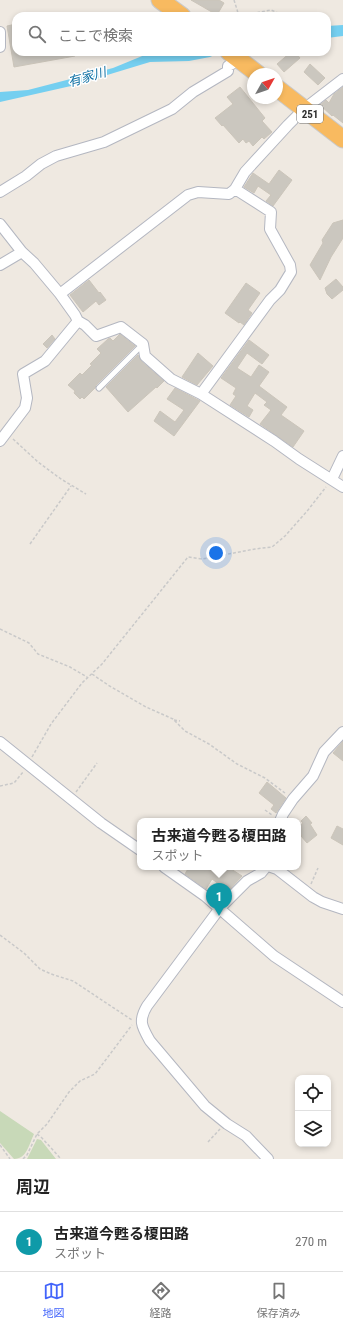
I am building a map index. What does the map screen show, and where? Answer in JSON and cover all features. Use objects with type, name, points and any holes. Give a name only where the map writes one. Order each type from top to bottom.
[{"type":"highway","points":[[160,0],[174,12]]},
{"type":"highway","points":[[234,59],[248,68]]},
{"type":"highway","name":"251","points":[[283,93],[343,139]]},
{"type":"street","points":[[0,32],[0,47]]},
{"type":"street","points":[[0,192],[26,176],[41,164],[56,156],[104,142],[172,109],[193,92],[228,71],[228,66],[234,59]]},
{"type":"street","points":[[60,294],[188,195],[198,192],[229,194],[235,189],[245,172],[304,109],[343,79]]},
{"type":"street","points":[[201,394],[270,300],[280,290],[291,272],[290,265],[270,228],[270,212],[235,189]]},
{"type":"street","points":[[0,224],[22,252],[34,263],[60,294],[78,321],[85,325],[96,336],[121,327],[143,344],[145,356],[171,379],[201,394],[343,487]]},
{"type":"street","points":[[0,265],[22,252]]},
{"type":"street","points":[[3,438],[25,408],[26,398],[23,374],[45,361],[78,321]]},
{"type":"street","points":[[332,480],[343,456]]},
{"type":"street","points":[[281,818],[294,799],[313,776],[324,752],[343,732]]},
{"type":"street","points":[[0,742],[101,823],[137,848]]},
{"type":"street","points":[[168,870],[220,908],[274,956],[343,1002]]},
{"type":"street","points":[[264,870],[261,873],[247,880],[220,908],[147,1006],[142,1017],[142,1022],[143,1029],[150,1041],[205,1106],[227,1124],[246,1136],[268,1159]]},
{"type":"street","points":[[278,870],[313,898],[343,909]]},
{"type":"lane","points":[[99,388],[143,344]]},
{"type":"path","points":[[234,0],[238,12]]},
{"type":"path","points":[[260,12],[271,10],[276,12]]},
{"type":"path","points":[[3,438],[71,486],[86,494]]},
{"type":"path","points":[[0,786],[14,783],[29,764],[51,724],[74,692],[87,677],[102,664],[188,557],[202,559],[272,547],[285,536],[332,480]]},
{"type":"path","points":[[30,544],[71,486]]},
{"type":"path","points":[[0,629],[29,643],[38,654],[70,667],[87,677]]},
{"type":"path","points":[[91,674],[146,707],[180,721]]},
{"type":"path","points":[[173,719],[185,731],[210,744],[237,764],[265,778],[294,799]]},
{"type":"path","points":[[72,799],[97,763]]},
{"type":"path","points":[[307,892],[318,868]]},
{"type":"path","points":[[0,935],[24,953],[44,971],[73,981],[132,1020],[142,1022]]},
{"type":"path","points":[[23,1159],[27,1155],[37,1134],[47,1124],[69,1092],[80,1081],[95,1074],[131,1025],[142,1022]]},
{"type":"path","points":[[208,1142],[227,1124]]},
{"type":"path","points":[[37,1134],[61,1159]]},
{"type":"path","points":[[0,1145],[10,1159]]},
{"type":"green space","points":[[0,1111],[34,1134],[25,1154],[18,1158],[14,1159],[0,1143]]},
{"type":"green space","points":[[37,1139],[41,1140],[56,1159],[27,1159]]},
{"type":"water","points":[[343,25],[343,36],[331,38],[331,26]]},
{"type":"water","name":"有家川","points":[[142,56],[212,56],[189,61],[150,62],[71,86],[0,102],[0,92],[28,90],[113,68]]},
{"type":"building","points":[[191,0],[219,0],[224,3],[219,12],[212,12]]},
{"type":"building","points":[[12,25],[12,55],[7,26]]},
{"type":"building","points":[[12,56],[75,56],[14,67]]},
{"type":"building","points":[[286,56],[298,56],[300,58],[284,72],[283,68],[280,68],[277,64]]},
{"type":"building","points":[[310,64],[325,78],[318,85],[304,72]]},
{"type":"building","points":[[240,87],[247,96],[247,104],[254,104],[265,118],[262,121],[272,132],[264,139],[262,137],[253,146],[249,141],[246,143],[243,139],[239,143],[215,118],[233,104],[227,97]]},
{"type":"building","points":[[343,87],[343,123],[333,115],[332,116],[320,105],[326,100],[329,103],[334,94]]},
{"type":"building","points":[[279,170],[292,180],[273,206],[266,201],[271,195],[258,186],[254,193],[244,187],[253,173],[269,184]]},
{"type":"building","points":[[343,220],[343,238],[331,257],[320,280],[310,265],[323,243],[322,240],[333,223]]},
{"type":"building","points":[[336,279],[343,287],[343,290],[332,299],[327,294],[325,288]]},
{"type":"building","points":[[89,280],[106,300],[99,305],[96,301],[83,312],[70,295]]},
{"type":"building","points":[[246,283],[260,293],[248,310],[252,313],[244,325],[225,313]]},
{"type":"building","points":[[120,334],[135,346],[84,399],[82,397],[80,399],[74,393],[75,391],[68,385],[80,373],[82,375],[92,365],[90,364],[101,353],[97,349],[108,339],[110,338],[113,341]]},
{"type":"building","points":[[52,335],[55,339],[47,348],[43,344]]},
{"type":"building","points":[[249,340],[269,355],[262,364],[247,353],[237,368],[251,377],[259,365],[269,372],[259,386],[287,407],[281,415],[304,431],[293,447],[260,424],[271,410],[264,405],[267,402],[255,393],[247,406],[253,410],[249,417],[230,405],[236,396],[233,394],[236,388],[221,378]]},
{"type":"building","points":[[198,353],[213,366],[197,385],[182,377]]},
{"type":"building","points":[[138,355],[141,361],[164,381],[128,412],[106,387]]},
{"type":"building","points":[[175,388],[200,401],[174,436],[154,421],[160,411],[175,422],[184,410],[167,399]]},
{"type":"building","points":[[343,741],[343,761],[333,753]]},
{"type":"building","points":[[267,782],[286,798],[276,813],[271,809],[274,805],[259,793]]},
{"type":"building","points":[[306,816],[312,823],[310,824],[317,835],[307,843],[301,836],[301,825],[303,823],[301,821]]},
{"type":"building","points":[[337,826],[343,829],[343,845],[331,838]]},
{"type":"building","points":[[187,870],[233,870],[242,876],[230,889],[229,888],[227,890],[212,879],[206,889],[185,874]]},
{"type":"place","name":"古来道今甦る榎田路","points":[[219,916]]}]
